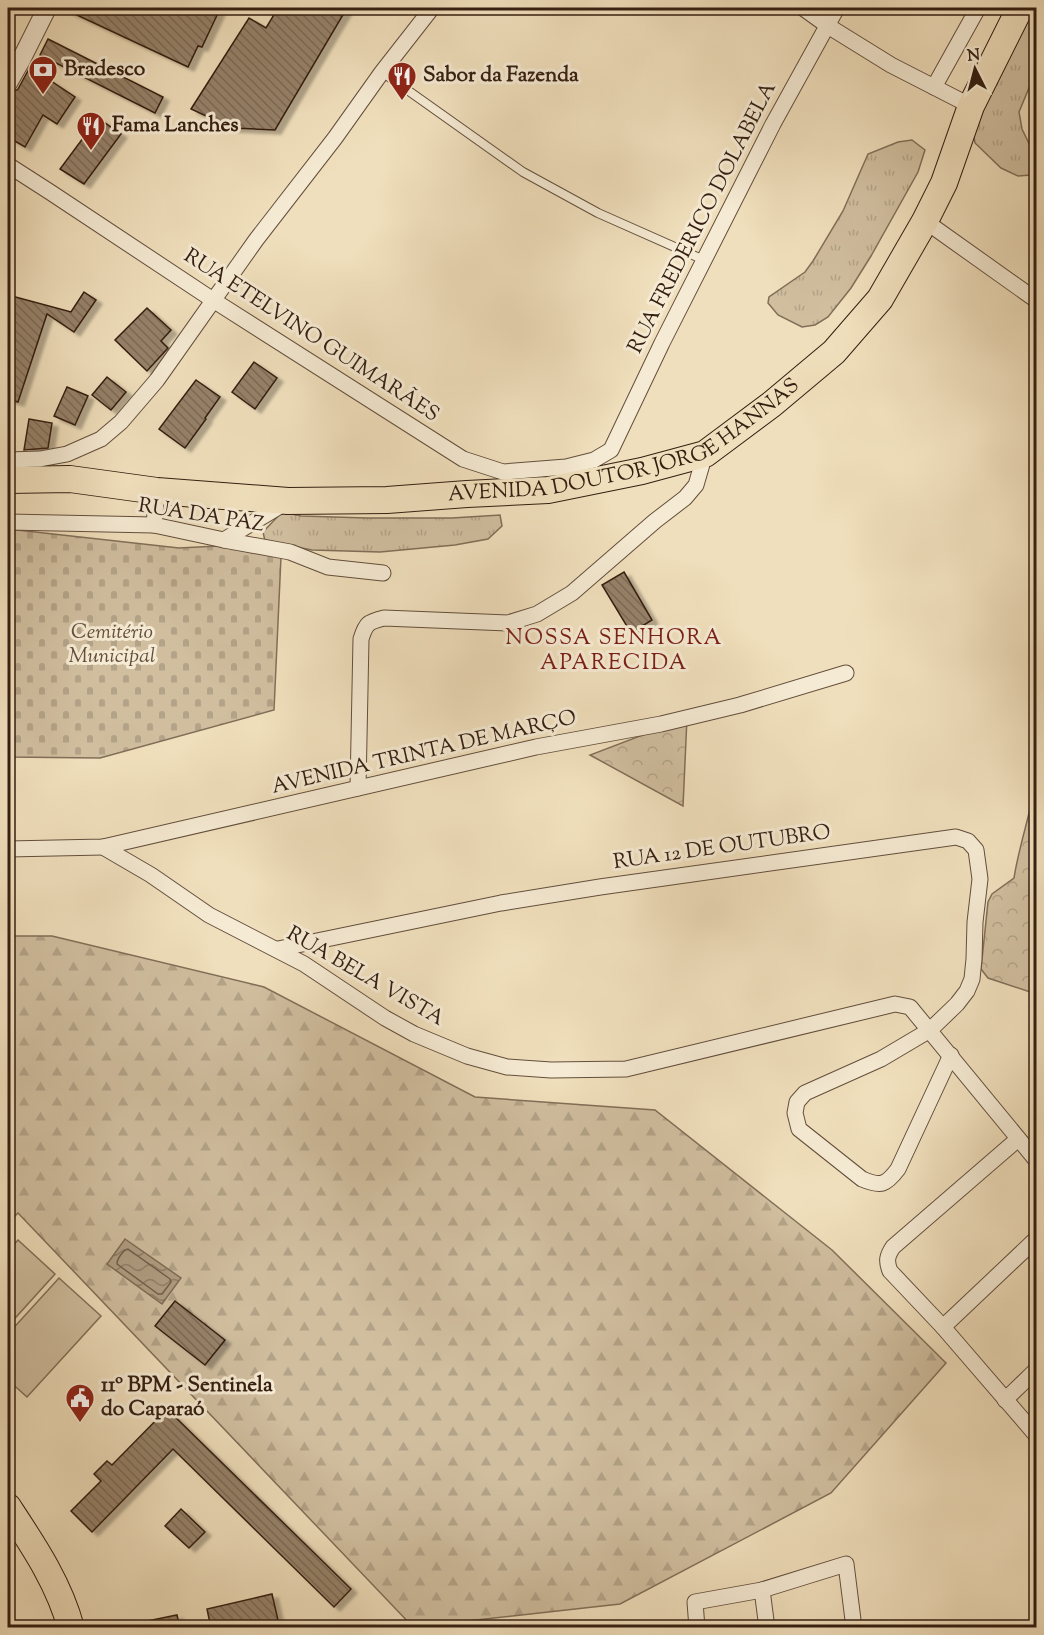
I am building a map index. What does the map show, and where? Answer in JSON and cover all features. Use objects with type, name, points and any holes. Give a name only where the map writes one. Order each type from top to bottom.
[{"type":"highway","name":"AVENIDA DOUTOR JORGE HANNAS","points":[[8,480],[70,479],[157,491],[288,501],[387,500],[548,490],[642,471],[705,454],[772,404],[834,352],[880,299],[944,183],[971,106],[1020,8]]},
{"type":"highway","points":[[8,1507],[41,1557],[66,1610],[71,1628]]},
{"type":"street","points":[[8,83],[47,8]]},
{"type":"street","points":[[8,460],[40,459],[68,454],[101,439],[122,422],[157,380],[269,223],[432,8]]},
{"type":"street","points":[[803,8],[891,65],[971,106]]},
{"type":"street","name":"RUA FREDERICO DOLABELA","points":[[611,450],[662,343],[773,124],[837,8]]},
{"type":"street","points":[[934,87],[978,8]]},
{"type":"street","name":"RUA ETELVINO GUIMARÃES","points":[[8,165],[213,300],[463,459],[503,472],[566,466],[594,460],[611,450]]},
{"type":"street","points":[[925,221],[1036,300]]},
{"type":"street","points":[[358,788],[361,639],[365,626],[372,621],[398,617],[508,623],[537,614],[572,593],[685,498],[696,485],[705,454]]},
{"type":"street","points":[[154,525],[157,491]]},
{"type":"street","points":[[224,540],[288,501]]},
{"type":"street","name":"RUA DA PAZ","points":[[8,522],[154,525],[290,552],[328,567],[383,573]]},
{"type":"street","name":"AVENIDA TRINTA DE MARÇO","points":[[8,849],[103,847],[536,747],[661,724],[740,705],[846,673]]},
{"type":"street","name":"RUA 12 DE OUTUBRO","points":[[278,950],[501,903],[956,837],[968,841],[976,850],[980,879],[972,979],[967,991],[930,1030],[881,1059],[805,1093],[797,1102],[795,1113],[799,1129],[862,1179],[873,1184],[883,1184],[898,1169],[951,1055]]},
{"type":"street","name":"RUA BELA VISTA","points":[[103,847],[151,875],[209,915],[304,964],[385,1018],[414,1034],[467,1056],[507,1067],[551,1070],[626,1069],[895,1004],[910,1007],[930,1030]]},
{"type":"street","points":[[930,1030],[1036,1160]]},
{"type":"street","points":[[1018,1139],[893,1247],[886,1262],[890,1271],[943,1327],[1036,1435]]},
{"type":"street","points":[[943,1327],[1036,1239]]},
{"type":"street","points":[[1005,1400],[1036,1370]]},
{"type":"street","points":[[697,1628],[695,1602],[762,1590],[846,1564],[854,1628]]},
{"type":"street","points":[[762,1590],[767,1628]]},
{"type":"lane","points":[[382,72],[523,172],[598,213],[704,260]]},
{"type":"green space","points":[[1028,8],[1036,8],[1036,71],[1019,112],[1022,129],[1036,158],[1031,175],[1018,176],[1001,168],[975,143],[973,132]]},
{"type":"green space","points":[[912,140],[925,150],[918,172],[851,288],[828,317],[815,325],[802,327],[778,315],[768,303],[769,297],[805,272],[813,261],[843,211],[868,154],[898,142]]},
{"type":"green space","points":[[282,512],[301,516],[367,518],[452,518],[500,515],[502,526],[488,539],[455,545],[380,552],[312,550],[265,541],[263,532]]},
{"type":"green space","name":"Cemitério Municipal","points":[[8,529],[179,548],[218,546],[281,557],[274,710],[100,758],[8,757]]},
{"type":"green space","points":[[687,718],[683,806],[590,755]]},
{"type":"green space","points":[[1036,782],[1036,994],[988,978],[981,969],[988,902],[992,894],[1014,878]]},
{"type":"green space","points":[[8,936],[52,936],[264,987],[475,1097],[655,1110],[832,1250],[946,1363],[831,1493],[620,1604],[413,1627],[18,1213],[8,1223]]},
{"type":"green space","points":[[18,1240],[55,1274],[8,1326],[8,1251]]},
{"type":"green space","points":[[59,1278],[101,1316],[27,1397],[8,1380],[8,1334]]},
{"type":"water","points":[[125,1239],[181,1278],[162,1304],[107,1264]]},
{"type":"building","points":[[62,8],[212,8],[219,11],[202,47],[198,46],[188,67]]},
{"type":"building","points":[[278,8],[347,8],[275,130],[232,128],[191,109],[249,18],[266,28]]},
{"type":"building","points":[[48,39],[163,97],[155,113],[40,55]]},
{"type":"building","name":"Bradesco","points":[[30,67],[75,97],[57,124],[43,115],[25,147],[8,137],[8,105],[14,95],[12,93],[18,89]]},
{"type":"building","name":"Fama Lanches","points":[[98,118],[121,134],[84,184],[60,169]]},
{"type":"building","points":[[84,292],[96,300],[74,332],[47,314],[18,402],[8,399],[8,295],[71,312]]},
{"type":"building","points":[[147,308],[171,330],[161,341],[168,348],[147,371],[115,340]]},
{"type":"building","points":[[254,362],[277,378],[255,409],[232,392]]},
{"type":"building","points":[[107,377],[126,392],[111,410],[92,395]]},
{"type":"building","points":[[196,380],[220,397],[185,448],[159,429]]},
{"type":"building","points":[[67,387],[88,396],[75,425],[54,416]]},
{"type":"building","points":[[29,419],[52,423],[48,448],[24,450]]},
{"type":"building","points":[[624,572],[652,620],[631,633],[602,585]]},
{"type":"building","points":[[175,1301],[225,1340],[205,1365],[155,1326]]},
{"type":"building","points":[[167,1409],[351,1589],[334,1607],[173,1449],[92,1532],[71,1511],[101,1481],[94,1474],[107,1461],[112,1465]]},
{"type":"building","points":[[181,1509],[205,1532],[189,1548],[165,1526]]},
{"type":"building","points":[[272,1594],[278,1620],[247,1628],[211,1628],[207,1609]]},
{"type":"building","points":[[177,1615],[180,1628],[143,1628],[142,1622]]},
{"type":"place","name":"Bradesco","points":[[43,96]]},
{"type":"place","name":"Sabor da Fazenda","points":[[402,102]]},
{"type":"place","name":"Fama Lanches","points":[[91,152]]},
{"type":"place","name":"11º BPM - Sentinela do Caparaó","points":[[80,1424]]},
{"type":"district","name":"NOSSA SENHORA APARECIDA","points":[[614,652]]}]
